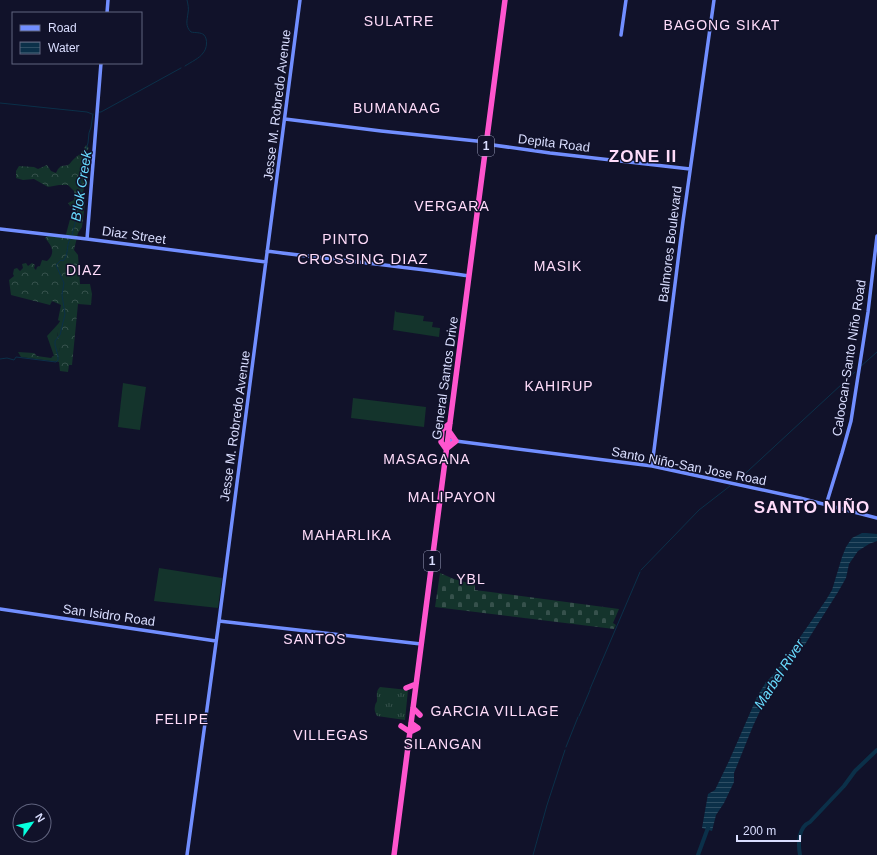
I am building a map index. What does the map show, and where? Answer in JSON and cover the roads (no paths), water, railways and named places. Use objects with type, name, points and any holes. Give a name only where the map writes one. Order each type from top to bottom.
[{"type":"highway","name":"General Santos Drive","points":[[394,855],[505,0]]},
{"type":"highway","points":[[449,431],[456,441],[446,449],[441,442],[442,430],[450,423]]},
{"type":"highway","points":[[406,688],[416,684]]},
{"type":"highway","points":[[413,708],[420,715]]},
{"type":"highway","points":[[401,726],[410,732]]},
{"type":"main road","points":[[106,12],[108,0]]},
{"type":"main road","name":"Jesse M. Robredo Avenue","points":[[187,855],[300,0]]},
{"type":"main road","points":[[621,35],[626,0]]},
{"type":"main road","name":"Balmores Boulevard","points":[[652,466],[690,169],[714,0]]},
{"type":"main road","points":[[87,239],[101,64]]},
{"type":"main road","name":"Depita Road","points":[[285,119],[486,143],[550,153],[690,169]]},
{"type":"main road","name":"Diaz Street","points":[[0,229],[266,262]]},
{"type":"main road","name":"Caloocan-Santo Niño Road","points":[[826,505],[849,430],[868,312],[877,236]]},
{"type":"main road","points":[[267,251],[469,276]]},
{"type":"main road","name":"Santo Niño-San Jose Road","points":[[448,440],[652,466],[877,518]]},
{"type":"main road","name":"San Isidro Road","points":[[0,609],[216,641]]},
{"type":"main road","points":[[219,621],[421,644]]},
{"type":"water","points":[[862,533],[877,534],[877,541],[858,551],[849,564],[846,578],[804,646],[776,679],[753,726],[734,773],[734,782],[724,803],[716,815],[712,831],[702,828],[708,794],[715,790],[757,697],[766,682],[775,673],[832,590],[846,547],[852,538]]},
{"type":"waterway","name":"B'lok Creek","points":[[185,66],[202,55],[206,44],[206,39],[203,34],[191,32],[188,28],[187,0]]},
{"type":"waterway","name":"B'lok Creek","points":[[99,112],[181,68]]},
{"type":"waterway","points":[[0,103],[87,112],[92,114]]},
{"type":"waterway","name":"B'lok Creek","points":[[72,235],[82,196],[80,174],[84,163],[84,156],[93,114]]},
{"type":"waterway","name":"B'lok Creek","points":[[0,359],[7,358],[14,360],[16,357],[56,362],[58,360],[55,341],[60,335],[65,314],[62,295],[64,283],[56,265],[65,258],[68,243],[71,238]]},
{"type":"waterway","points":[[860,367],[877,352]]},
{"type":"waterway","points":[[735,483],[855,372]]},
{"type":"waterway","points":[[641,570],[699,510],[730,486]]},
{"type":"waterway","points":[[590,689],[640,572]]},
{"type":"waterway","points":[[579,716],[590,690]]},
{"type":"waterway","points":[[566,747],[578,717]]},
{"type":"waterway","points":[[533,855],[565,750]]},
{"type":"waterway","points":[[800,855],[799,841],[803,828],[844,786],[855,771],[877,750]]},
{"type":"waterway","name":"Marbel River","points":[[698,855],[709,825]]},
{"type":"district","name":"SULATRE","points":[[399,21]]},
{"type":"district","name":"BAGONG SIKAT","points":[[722,25]]},
{"type":"district","name":"BUMANAAG","points":[[397,108]]},
{"type":"district","name":"ZONE II","points":[[643,156]]},
{"type":"district","name":"VERGARA","points":[[452,206]]},
{"type":"district","name":"PINTO","points":[[346,239]]},
{"type":"district","name":"CROSSING DIAZ","points":[[363,258]]},
{"type":"district","name":"MASIK","points":[[558,266]]},
{"type":"district","name":"DIAZ","points":[[84,270]]},
{"type":"district","name":"KAHIRUP","points":[[559,386]]},
{"type":"district","name":"MASAGANA","points":[[427,459]]},
{"type":"district","name":"MALIPAYON","points":[[452,497]]},
{"type":"district","name":"SANTO NIÑO","points":[[812,507]]},
{"type":"district","name":"MAHARLIKA","points":[[347,535]]},
{"type":"district","name":"YBL","points":[[471,579]]},
{"type":"district","name":"SANTOS","points":[[315,639]]},
{"type":"district","name":"GARCIA VILLAGE","points":[[495,711]]},
{"type":"district","name":"FELIPE","points":[[182,719]]},
{"type":"district","name":"VILLEGAS","points":[[331,735]]},
{"type":"district","name":"SILANGAN","points":[[443,744]]}]
